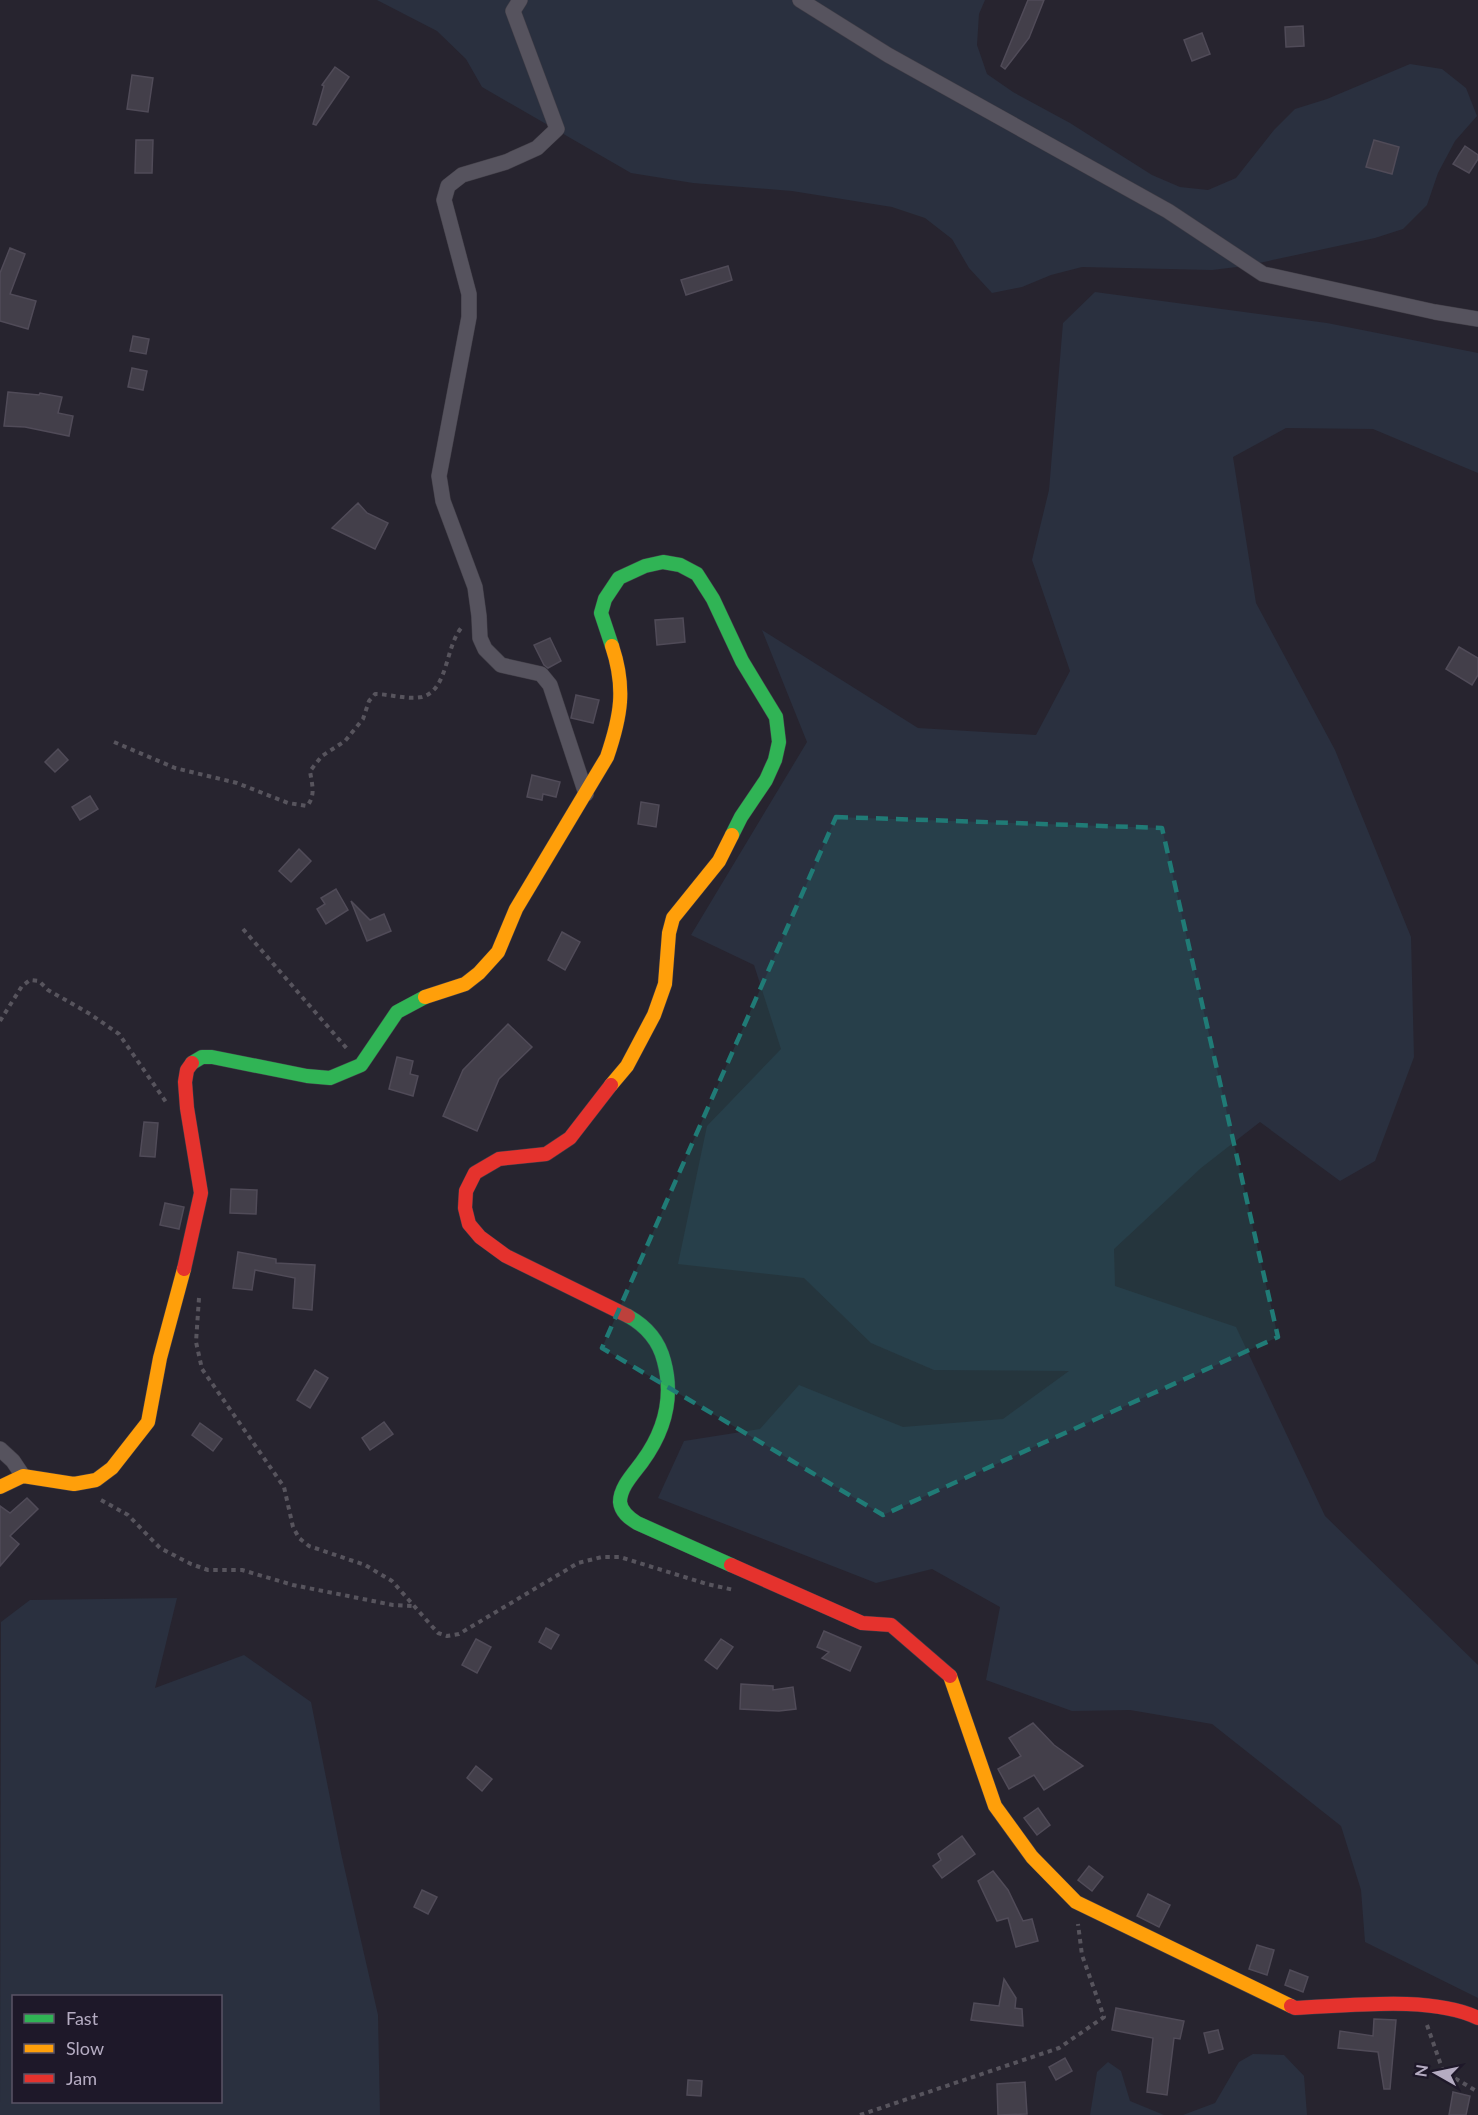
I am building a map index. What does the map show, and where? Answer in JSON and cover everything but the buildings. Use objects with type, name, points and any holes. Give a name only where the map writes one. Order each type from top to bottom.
[{"type":"main road","points":[[0,1487],[23,1476],[74,1484],[96,1480],[112,1468],[148,1422],[160,1358],[186,1263],[201,1193],[185,1082],[187,1070],[193,1061],[202,1057],[330,1078],[361,1065],[397,1012],[418,999],[465,984],[479,974],[498,952],[522,899],[608,757],[616,731],[622,687],[618,663],[602,614],[605,599],[619,578],[645,566],[663,562],[680,565],[697,574],[714,599],[742,661],[776,717],[779,742],[775,760],[766,780],[741,817],[719,861],[673,918],[669,933],[665,984],[654,1015],[627,1066],[570,1138],[546,1154],[499,1159],[475,1173],[466,1191],[465,1208],[469,1224],[480,1237],[506,1256],[639,1322],[655,1336],[662,1352],[670,1388],[664,1422],[625,1488],[620,1498],[621,1507],[626,1515],[656,1532],[862,1623],[891,1625],[952,1678],[994,1806],[1032,1857],[1076,1902],[1295,2008],[1420,2004],[1464,2011],[1478,2018]]},
{"type":"street","points":[[520,0],[513,11],[557,129],[537,148],[506,162],[462,175],[448,186],[444,200],[469,294],[469,317],[439,476],[443,501],[475,587],[480,638],[485,649],[501,665],[541,674],[550,685],[586,794]]},
{"type":"street","points":[[800,0],[888,55],[1168,211],[1263,274],[1435,312],[1478,319]]},
{"type":"street","points":[[0,1449],[13,1461],[23,1476]]},
{"type":"path","points":[[114,742],[175,768],[237,783],[288,803],[307,806],[313,799],[310,771],[322,756],[345,741],[363,719],[369,701],[375,694],[422,697],[431,693],[446,669],[457,632],[479,616]]},
{"type":"path","points":[[243,929],[361,1065]]},
{"type":"path","points":[[0,1021],[22,987],[30,980],[39,981],[48,990],[119,1034],[170,1107],[178,1113],[187,1108]]},
{"type":"path","points":[[200,1288],[196,1342],[202,1370],[284,1487],[293,1527],[298,1538],[309,1546],[365,1566],[392,1581],[438,1633],[447,1636],[459,1635],[578,1563],[602,1557],[620,1557],[737,1591]]},
{"type":"path","points":[[74,1484],[128,1515],[160,1548],[190,1564],[208,1569],[242,1570],[293,1585],[393,1605],[415,1606]]},
{"type":"path","points":[[860,2115],[1059,2048],[1104,2017],[1082,1955],[1076,1902]]},
{"type":"path","points":[[1420,2004],[1443,2071],[1478,2092]]},
{"type":"highlighted area","points":[[836,817],[1162,828],[1278,1337],[883,1515],[602,1348]]},
{"type":"shaded area","points":[[377,0],[985,0],[979,14],[977,45],[987,74],[1152,175],[1180,187],[1208,190],[1236,178],[1274,130],[1295,109],[1327,99],[1410,64],[1442,69],[1466,88],[1477,116],[1455,141],[1438,173],[1427,205],[1403,229],[1375,238],[1245,266],[1212,270],[1082,267],[1051,275],[1022,287],[992,293],[969,268],[952,239],[925,218],[892,207],[792,191],[693,183],[631,173],[482,87],[466,59],[437,31]]},
{"type":"shaded area","points":[[1095,292],[1327,323],[1478,353],[1478,473],[1373,429],[1286,428],[1233,457],[1256,603],[1335,750],[1411,937],[1414,1057],[1375,1161],[1340,1181],[1260,1122],[1201,1168],[1114,1249],[1115,1286],[1236,1327],[1325,1516],[1478,1665],[1478,1998],[1365,1942],[1361,1890],[1341,1826],[1212,1724],[1130,1710],[1072,1711],[986,1680],[1000,1607],[932,1569],[876,1583],[658,1498],[684,1441],[760,1429],[799,1385],[903,1427],[1003,1419],[1069,1371],[934,1370],[871,1343],[804,1278],[678,1264],[707,1126],[781,1049],[754,965],[691,935],[807,742],[762,630],[918,728],[1036,735],[1070,671],[1032,560],[1049,490],[1063,323]]},
{"type":"shaded area","points":[[177,1598],[155,1688],[244,1655],[311,1702],[341,1853],[378,2015],[380,2115],[0,2115],[1,1622],[30,1600]]},
{"type":"shaded area","points":[[1253,2054],[1284,2055],[1304,2076],[1307,2115],[1183,2115],[1215,2103],[1239,2062]]},
{"type":"shaded area","points":[[1108,2062],[1121,2071],[1130,2101],[1164,2115],[1090,2115],[1097,2072]]},
{"type":"traffic: fast","points":[[612,646],[601,613],[605,599],[619,578],[645,566],[663,562],[680,565],[697,574],[713,599],[742,661],[776,717],[779,742],[775,760],[766,780],[741,817],[732,835]]},
{"type":"traffic: fast","points":[[192,1063],[202,1057],[212,1057],[307,1076],[330,1078],[361,1065],[397,1012],[425,997]]},
{"type":"traffic: fast","points":[[628,1316],[641,1324],[659,1347],[664,1361],[668,1388],[661,1427],[650,1451],[625,1486],[620,1502],[622,1509],[637,1523],[731,1565]]},
{"type":"traffic: slow","points":[[425,997],[465,984],[479,973],[498,952],[516,909],[607,757],[616,728],[620,702],[619,675],[612,646]]},
{"type":"traffic: slow","points":[[611,1085],[627,1066],[654,1015],[665,984],[669,933],[673,918],[719,861],[732,835]]},
{"type":"traffic: slow","points":[[0,1487],[23,1476],[74,1484],[96,1480],[112,1468],[148,1422],[160,1358],[184,1269]]},
{"type":"traffic: slow","points":[[950,1676],[995,1806],[1032,1857],[1076,1902],[1291,2006]]},
{"type":"traffic: jam","points":[[184,1269],[201,1193],[185,1082],[187,1070],[192,1063]]},
{"type":"traffic: jam","points":[[611,1085],[570,1138],[546,1154],[499,1159],[475,1173],[466,1191],[465,1208],[469,1224],[480,1237],[506,1256],[628,1316]]},
{"type":"traffic: jam","points":[[731,1565],[862,1623],[891,1625],[950,1676]]},
{"type":"traffic: jam","points":[[1291,2006],[1295,2008],[1414,2004],[1437,2006],[1478,2018]]}]
